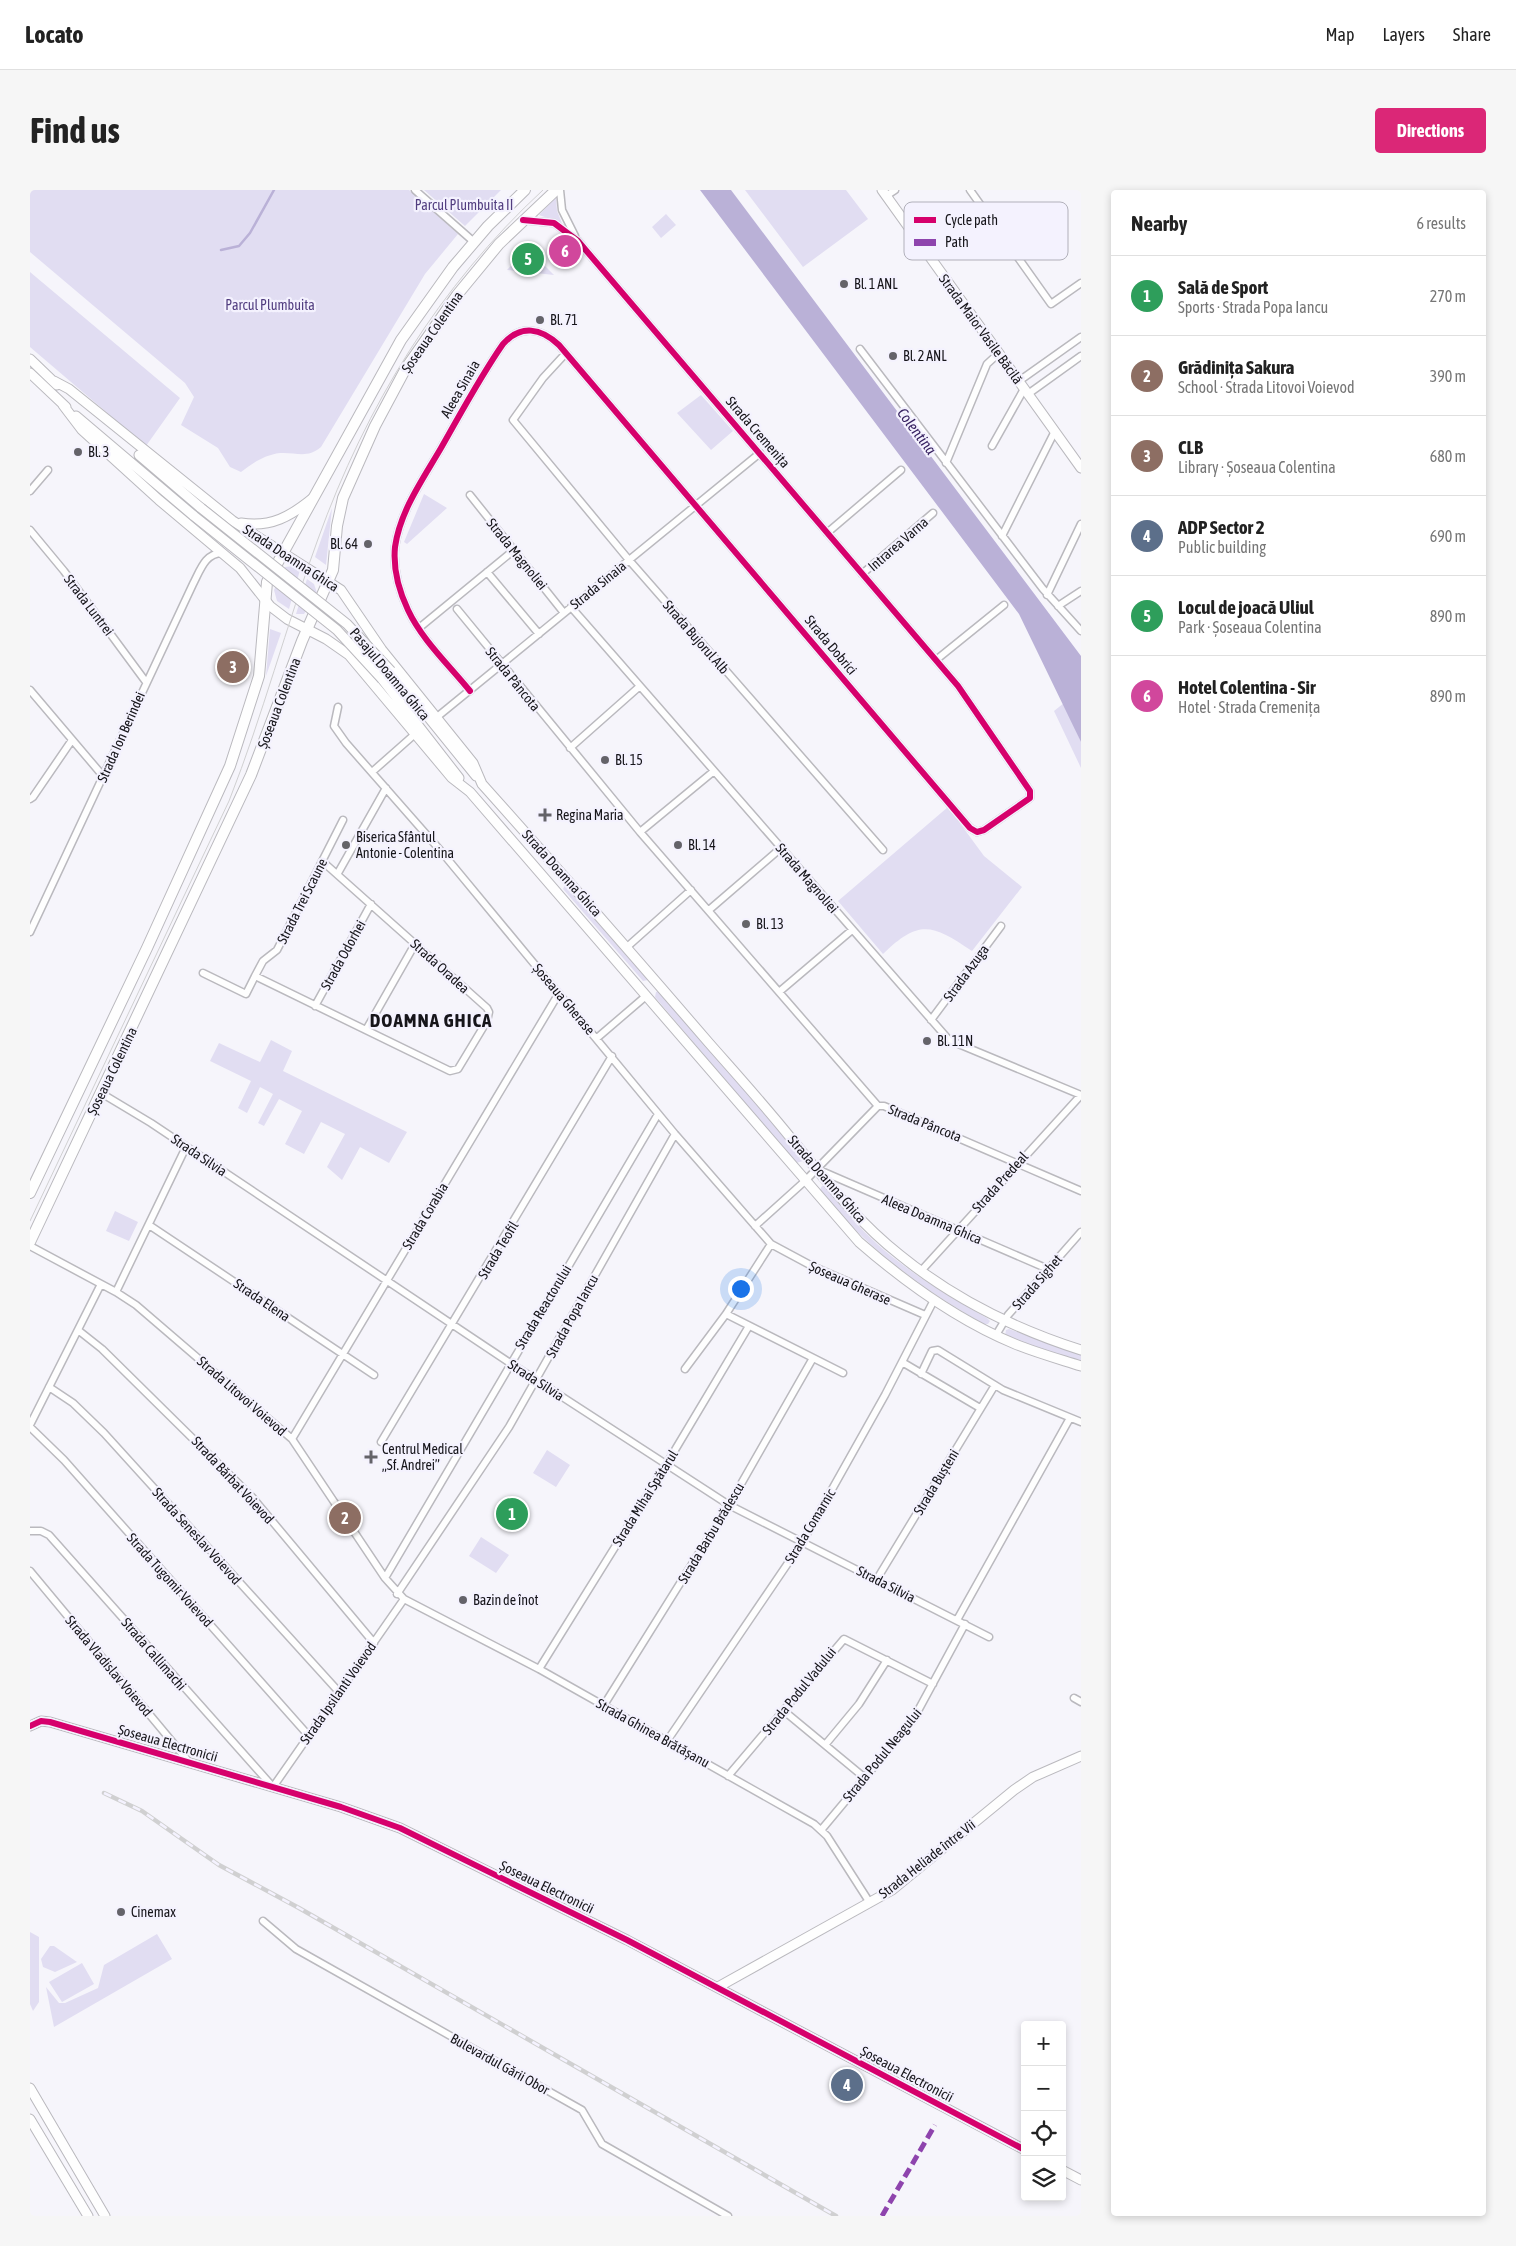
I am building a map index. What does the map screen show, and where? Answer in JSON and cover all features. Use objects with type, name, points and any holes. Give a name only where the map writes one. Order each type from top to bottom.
[{"type":"main road","name":"Șoseaua Colentina","points":[[30,1193],[151,939],[230,766],[259,676],[267,582],[319,492],[397,346],[440,285],[474,242],[524,190]]},
{"type":"main road","name":"Șoseaua Colentina","points":[[30,1242],[244,790],[307,629],[333,570],[337,526],[343,498],[375,426],[419,348],[457,295],[523,220],[556,190]]},
{"type":"main road","name":"Strada Maior Vasile Băcilă","points":[[884,193],[904,221]]},
{"type":"main road","name":"Strada Maior Vasile Băcilă","points":[[932,260],[1081,467]]},
{"type":"main road","name":"Strada Doamna Ghica","points":[[30,359],[102,424]]},
{"type":"main road","name":"Strada Doamna Ghica","points":[[30,373],[95,433]]},
{"type":"main road","name":"Strada Doamna Ghica","points":[[54,382],[69,389],[233,521],[284,552],[346,594],[373,637],[473,763],[482,784],[627,947],[863,1222],[899,1255],[959,1297],[1004,1321],[1081,1350]]},
{"type":"main road","name":"Strada Doamna Ghica","points":[[63,404],[82,430],[158,500],[242,570],[264,601],[285,618],[349,655],[452,778],[470,792],[592,931],[859,1242],[894,1272],[934,1300],[996,1335],[1016,1344],[1081,1366]]},
{"type":"main road","name":"Pasajul Doamna Ghica","points":[[102,424],[201,508],[348,624],[391,671],[482,784]]},
{"type":"main road","name":"Pasajul Doamna Ghica","points":[[95,433],[194,516],[328,622],[350,643],[382,679],[470,792]]},
{"type":"main road","points":[[233,521],[252,525],[271,524],[290,516],[319,492]]},
{"type":"main road","name":"Șoseaua Electronicii","points":[[30,1726],[38,1721],[47,1721],[365,1814],[400,1828],[718,1987],[1021,2148]]},
{"type":"main road","name":"Strada Heliade între Vii","points":[[718,1987],[870,1903],[909,1877],[1014,1790],[1033,1777],[1081,1756]]},
{"type":"main road","points":[[30,2088],[105,2216]]},
{"type":"main road","points":[[30,2119],[88,2216]]},
{"type":"main road","points":[[1066,2172],[1081,2180]]},
{"type":"street","points":[[415,190],[474,242]]},
{"type":"street","name":"Strada Cremenița","points":[[560,190],[562,210],[578,241]]},
{"type":"street","points":[[884,193],[895,190]]},
{"type":"street","points":[[970,190],[979,202]]},
{"type":"street","name":"Strada Cremenița","points":[[523,220],[554,223],[578,241],[958,686]]},
{"type":"street","points":[[1020,260],[1052,304],[1081,283]]},
{"type":"street","name":"Aleea Sinaia","points":[[470,691],[419,628],[405,602],[395,559],[400,525],[419,486],[486,369],[507,339],[524,330],[539,330],[550,336],[696,506]]},
{"type":"street","points":[[1019,381],[1081,337]]},
{"type":"street","points":[[860,349],[1048,595],[1081,631]]},
{"type":"street","name":"Strada Bujorul Alb","points":[[566,353],[543,378],[514,420],[630,560],[883,850]]},
{"type":"street","points":[[946,463],[987,364],[999,353]]},
{"type":"street","points":[[992,446],[1026,391],[1081,356]]},
{"type":"street","points":[[1002,536],[1055,432]]},
{"type":"street","name":"Strada Sinaia","points":[[437,717],[760,453]]},
{"type":"street","points":[[30,491],[48,470]]},
{"type":"street","points":[[827,533],[901,470]]},
{"type":"street","name":"Strada Magnoliei","points":[[470,495],[564,613]]},
{"type":"street","name":"Strada Dobrici","points":[[696,506],[946,801],[970,828],[977,832],[1025,804],[1031,795],[958,686]]},
{"type":"street","name":"Intrarea Varna","points":[[862,574],[933,513]]},
{"type":"street","points":[[1048,595],[1081,524]]},
{"type":"street","name":"Strada Luntrei","points":[[30,530],[146,682]]},
{"type":"street","points":[[419,628],[514,550]]},
{"type":"street","name":"Strada Ion Berindei","points":[[30,932],[146,682],[206,560],[214,554],[222,553]]},
{"type":"street","points":[[487,572],[538,634]]},
{"type":"street","points":[[1058,606],[1081,591]]},
{"type":"street","points":[[936,660],[1004,605]]},
{"type":"street","name":"Strada Magnoliei","points":[[571,607],[949,1040],[1081,1095]]},
{"type":"street","name":"Strada Pâncota","points":[[457,610],[640,832],[878,1106],[884,1106],[1081,1192]]},
{"type":"street","points":[[570,748],[640,686]]},
{"type":"street","points":[[30,690],[103,776]]},
{"type":"street","name":"Șoseaua Gherase","points":[[338,707],[334,720],[336,731],[597,1038],[658,1114],[771,1244],[812,1266],[925,1315]]},
{"type":"street","points":[[372,772],[415,734]]},
{"type":"street","points":[[30,799],[72,740]]},
{"type":"street","points":[[640,832],[714,771]]},
{"type":"street","name":"Strada Trei Scaune","points":[[338,873],[386,788]]},
{"type":"street","name":"Strada Trei Scaune","points":[[255,976],[264,961],[277,950],[343,820]]},
{"type":"street","points":[[709,910],[781,848]]},
{"type":"street","name":"Strada Oradea","points":[[255,976],[314,1006],[454,1071],[458,1069],[487,1021],[489,1012],[487,1008],[338,873],[322,861]]},
{"type":"street","points":[[627,947],[691,890]]},
{"type":"street","name":"Strada Odorhei","points":[[314,1006],[371,904]]},
{"type":"street","name":"Strada Azuga","points":[[931,1020],[1001,926]]},
{"type":"street","points":[[779,992],[852,930]]},
{"type":"street","points":[[366,1030],[415,944]]},
{"type":"street","points":[[203,973],[246,994],[255,976]]},
{"type":"street","name":"Strada Corabia","points":[[292,1439],[559,993]]},
{"type":"street","points":[[597,1038],[646,996]]},
{"type":"street","name":"Strada Teofil","points":[[382,1442],[454,1325],[612,1056]]},
{"type":"street","name":"Strada Silvia","points":[[101,1093],[729,1505],[989,1637]]},
{"type":"street","name":"Strada Predeal","points":[[921,1271],[1081,1095]]},
{"type":"street","points":[[755,1226],[805,1180],[878,1106]]},
{"type":"street","name":"Strada Reactorului","points":[[385,1578],[658,1114]]},
{"type":"street","name":"Strada Popa Iancu","points":[[397,1594],[491,1456],[675,1134]]},
{"type":"street","points":[[116,1292],[186,1147]]},
{"type":"street","name":"Aleea Doamna Ghica","points":[[816,1168],[1048,1269]]},
{"type":"street","name":"Strada Elena","points":[[149,1225],[374,1375]]},
{"type":"street","name":"Strada Sighet","points":[[996,1335],[1004,1321],[1081,1232]]},
{"type":"street","points":[[685,1369],[726,1314],[771,1244]]},
{"type":"street","name":"Strada Litovoi Voievod","points":[[30,1246],[116,1292],[136,1305],[292,1439],[385,1578],[397,1594],[404,1599]]},
{"type":"street","points":[[30,1426],[101,1284]]},
{"type":"street","name":"Strada Comarnic","points":[[667,1741],[803,1541],[934,1300]]},
{"type":"street","points":[[726,1314],[843,1373]]},
{"type":"street","name":"Strada Mihai Spătarul","points":[[539,1670],[666,1465],[749,1326]]},
{"type":"street","name":"Strada Bărbat Voievod","points":[[78,1330],[102,1349],[240,1484],[374,1643]]},
{"type":"street","points":[[921,1374],[932,1351],[938,1350],[995,1385],[1081,1422]]},
{"type":"street","name":"Strada Barbu Brădescu","points":[[604,1706],[729,1505],[813,1358]]},
{"type":"street","points":[[902,1362],[980,1408]]},
{"type":"street","name":"Strada Bușteni","points":[[877,1579],[995,1385]]},
{"type":"street","name":"Strada Seneslav Voievod","points":[[49,1387],[73,1403],[104,1433],[339,1692]]},
{"type":"street","points":[[957,1620],[1070,1418]]},
{"type":"street","name":"Strada Tugomir Voievod","points":[[30,1426],[64,1460],[308,1735]]},
{"type":"street","name":"Strada Callimachi","points":[[30,1531],[41,1531],[49,1535],[273,1787]]},
{"type":"street","name":"Strada Vladislav Voievod","points":[[30,1571],[188,1762]]},
{"type":"street","name":"Strada Ipsilanti Voievod","points":[[273,1787],[404,1599]]},
{"type":"street","name":"Strada Ghinea Brătășanu","points":[[404,1599],[539,1670],[822,1829],[870,1903]]},
{"type":"street","name":"Strada Podul Neagului","points":[[822,1829],[907,1728],[965,1624]]},
{"type":"street","name":"Strada Podul Vadului","points":[[728,1776],[844,1639],[933,1684]]},
{"type":"street","points":[[825,1745],[858,1704],[887,1660]]},
{"type":"street","points":[[1074,1698],[1081,1702]]},
{"type":"street","points":[[784,1711],[865,1778]]},
{"type":"street","name":"Bulevardul Gării Obor","points":[[263,1921],[296,1950],[582,2110],[602,2144],[728,2216]]},
{"type":"green space","name":"Parcul Plumbuita","points":[[30,190],[409,190],[458,234],[425,274],[321,447],[316,451],[306,454],[280,453],[269,456],[241,472],[230,467],[218,448],[181,425],[194,397],[185,383],[30,252]]},
{"type":"green space","name":"Parcul Plumbuita II","points":[[424,190],[501,190],[465,226]]},
{"type":"green space","points":[[745,190],[846,190],[868,219],[803,267]]},
{"type":"green space","points":[[556,197],[557,211],[562,223],[539,215]]},
{"type":"green space","points":[[666,214],[676,225],[661,238],[652,227]]},
{"type":"green space","points":[[527,248],[554,275],[507,270]]},
{"type":"green space","points":[[30,272],[180,398],[146,446],[30,347]]},
{"type":"green space","points":[[701,395],[733,431],[711,450],[677,413]]},
{"type":"green space","points":[[424,494],[447,508],[407,544],[404,542]]},
{"type":"green space","points":[[332,508],[326,565],[315,557]]},
{"type":"green space","points":[[294,566],[300,570],[289,609],[277,601],[274,590],[285,567]]},
{"type":"green space","points":[[307,579],[314,584],[317,593],[304,614],[296,614]]},
{"type":"green space","points":[[270,629],[281,633],[266,676]]},
{"type":"green space","points":[[1064,703],[1081,742],[1081,768],[1054,711]]},
{"type":"green space","points":[[948,807],[984,856],[1022,887],[972,951],[946,935],[926,929],[906,935],[883,954],[838,901]]},
{"type":"green space","points":[[565,885],[648,977],[648,980],[643,981],[563,889]]},
{"type":"green space","points":[[659,991],[803,1161],[796,1163],[655,997],[656,992]]},
{"type":"green space","points":[[271,1040],[292,1051],[283,1071],[407,1132],[389,1163],[360,1147],[342,1180],[327,1167],[345,1134],[321,1122],[304,1154],[285,1144],[302,1111],[279,1099],[264,1126],[258,1123],[273,1094],[260,1087],[247,1113],[238,1108],[251,1081],[210,1061],[219,1043],[260,1062]]},
{"type":"green space","points":[[822,1186],[826,1186],[858,1225],[902,1265],[936,1288],[987,1318],[990,1321],[988,1324],[984,1324],[960,1310],[916,1281],[876,1249],[819,1191]]},
{"type":"green space","points":[[115,1211],[138,1222],[129,1241],[106,1231]]},
{"type":"green space","points":[[1009,1329],[1081,1354],[1081,1362],[1005,1336],[1006,1330]]},
{"type":"green space","points":[[547,1450],[570,1465],[556,1487],[533,1473]]},
{"type":"green space","points":[[481,1537],[509,1555],[496,1573],[469,1556]]},
{"type":"green space","points":[[30,1932],[39,1937],[39,2002],[33,2011],[30,2004]]},
{"type":"green space","points":[[157,1934],[172,1959],[54,2027],[46,1987],[59,2003],[65,2003],[98,1988],[104,1965]]},
{"type":"green space","points":[[50,1946],[54,1946],[77,1962],[55,1972],[43,1967],[41,1959]]},
{"type":"green space","points":[[82,1963],[94,1984],[62,2002],[49,1982]]},
{"type":"shaded area","points":[[700,190],[731,190],[1081,656],[1081,742],[1019,614]]},
{"type":"waterway","points":[[221,250],[239,246],[250,233],[274,190]]},
{"type":"tram line","points":[[30,1221],[229,801],[253,736],[318,539],[337,490],[359,442],[383,395],[439,308],[471,266],[505,227],[543,190]]},
{"type":"railway","points":[[104,1793],[142,1811],[219,1865],[299,1908],[836,2216]]},
{"type":"marked path","points":[[882,2216],[935,2125]]},
{"type":"cycle path","points":[[470,691],[428,642],[408,610],[397,579],[395,547],[402,521],[413,496],[486,369],[503,344],[517,333],[524,331],[538,332],[559,345],[970,828],[977,832],[984,830],[1030,798],[1030,791],[958,686],[578,241],[554,223],[523,220]]},
{"type":"cycle path","points":[[30,1726],[41,1721],[50,1722],[341,1807],[400,1828],[627,1940],[1021,2148]]},
{"type":"place","name":"Hotel Colentina - Sir","points":[[565,251]]},
{"type":"place","name":"Locul de joacă Uliul","points":[[528,259]]},
{"type":"place","name":"Bl. 1 ANL","points":[[844,284]]},
{"type":"place","name":"Bl. 71","points":[[540,320]]},
{"type":"place","name":"Bl. 2 ANL","points":[[893,356]]},
{"type":"place","name":"Bl. 3","points":[[78,452]]},
{"type":"place","name":"Bl. 64","points":[[368,544]]},
{"type":"place","name":"CLB","points":[[233,667]]},
{"type":"place","name":"Bl. 15","points":[[605,760]]},
{"type":"place","name":"Regina Maria","points":[[545,815]]},
{"type":"place","name":"Biserica Sfântul Antonie - Colentina","points":[[346,845]]},
{"type":"place","name":"Bl. 14","points":[[678,845]]},
{"type":"place","name":"Bl. 13","points":[[746,924]]},
{"type":"place","name":"Bl. 11N","points":[[927,1041]]},
{"type":"place","name":"Centrul Medical „Sf. Andrei”","points":[[371,1457]]},
{"type":"place","name":"Sală de Sport","points":[[512,1514]]},
{"type":"place","name":"Grădinița Sakura","points":[[345,1518]]},
{"type":"place","name":"Bazin de înot","points":[[463,1600]]},
{"type":"place","name":"Cinemax","points":[[121,1912]]},
{"type":"place","name":"ADP Sector 2","points":[[847,2085]]},
{"type":"district","name":"DOAMNA GHICA","points":[[431,1020]]},
{"type":"water label","name":"Colentina","points":[[917,431]]}]
